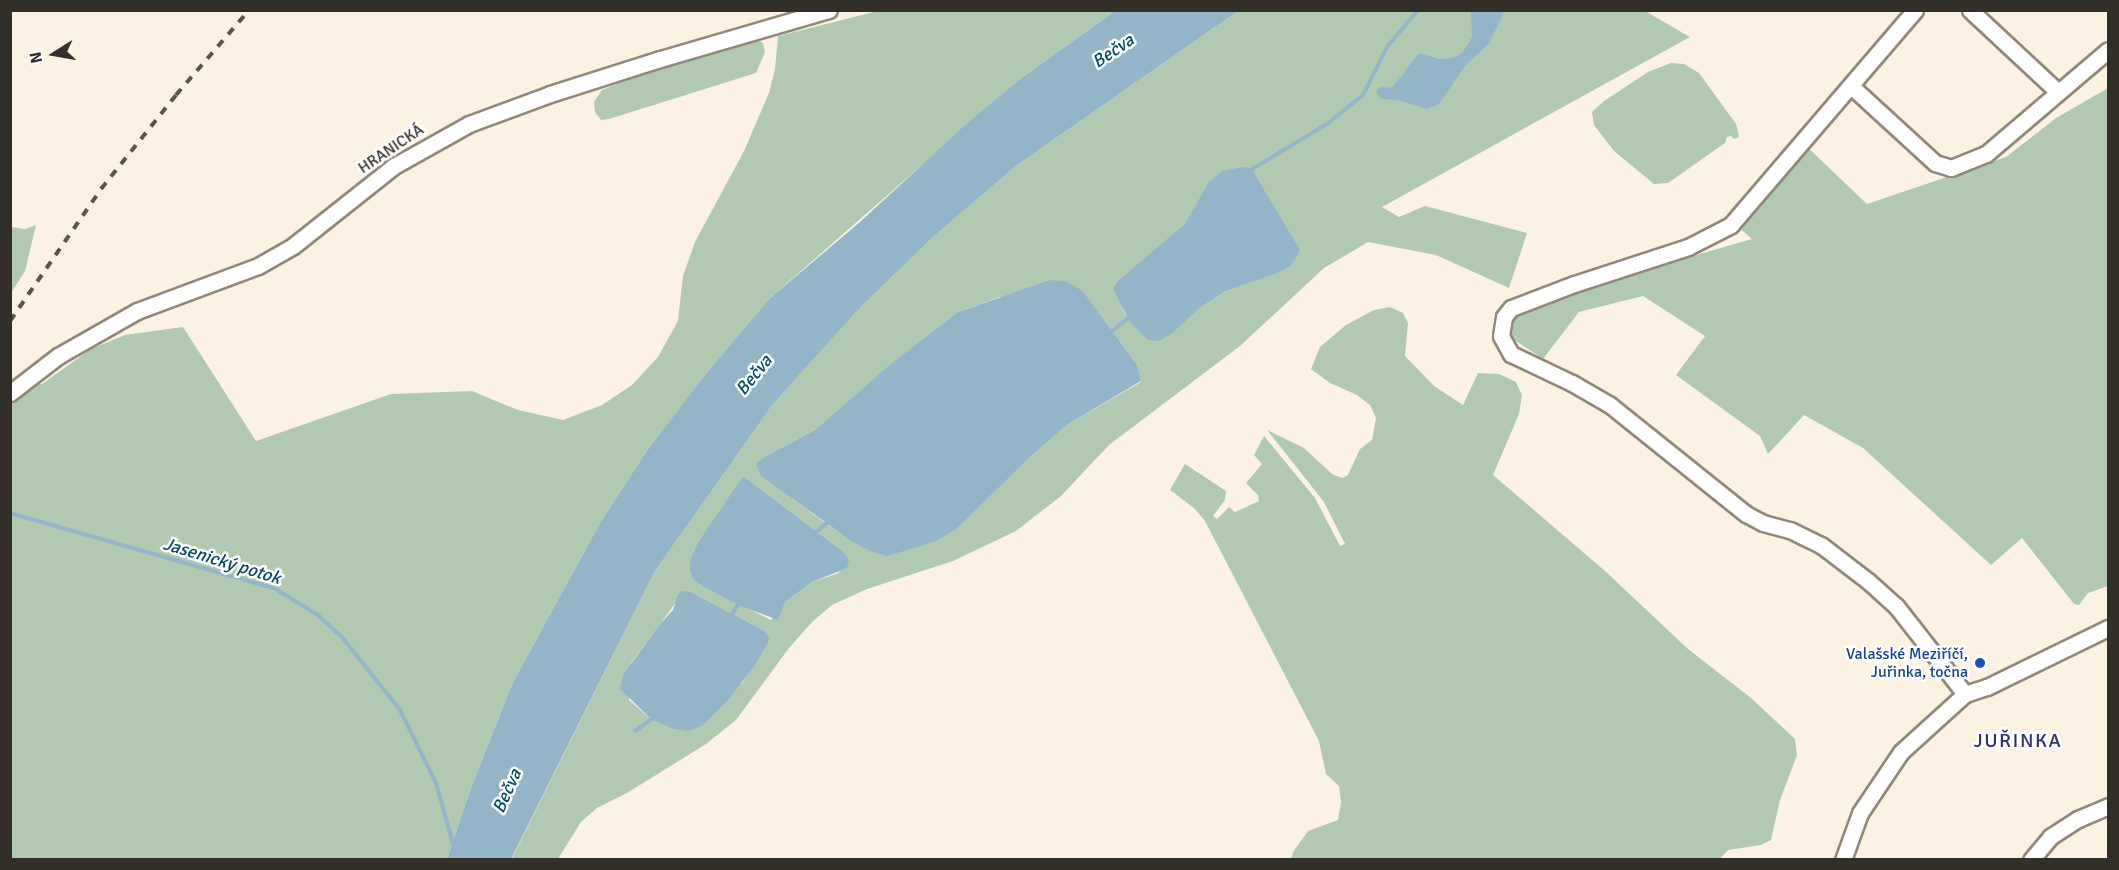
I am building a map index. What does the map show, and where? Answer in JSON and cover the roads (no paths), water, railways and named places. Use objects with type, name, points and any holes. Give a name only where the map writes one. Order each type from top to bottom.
[{"type":"street","name":"HRANICKÁ","points":[[10,393],[58,357],[137,311],[239,273],[293,246],[394,166],[469,124],[550,94],[660,59],[829,10]]},
{"type":"street","points":[[1915,10],[1731,225],[1688,248],[1574,284],[1511,308],[1504,317],[1501,336],[1511,354],[1572,383],[1610,405],[1746,514],[1790,530],[1821,545],[1896,606],[1965,694]]},
{"type":"street","points":[[1970,10],[2058,92]]},
{"type":"street","points":[[1851,86],[1935,163],[1951,168],[1986,154],[2109,50]]},
{"type":"street","points":[[1843,860],[1860,813],[1901,752],[1965,694],[1987,687],[2109,628]]},
{"type":"street","points":[[2031,860],[2050,837],[2078,819],[2109,806]]},
{"type":"water","name":"Bečva","points":[[1115,11],[1238,11],[1016,166],[932,238],[861,307],[773,404],[655,571],[511,859],[447,859],[472,785],[513,682],[600,523],[646,452],[703,377],[769,299],[860,222],[963,127],[1020,79]]},
{"type":"water","points":[[1471,11],[1505,11],[1489,43],[1466,65],[1438,105],[1427,109],[1398,100],[1381,99],[1376,91],[1381,87],[1392,88],[1419,53],[1439,59],[1454,58],[1463,52],[1472,37]]},
{"type":"water","points":[[1243,167],[1251,168],[1300,250],[1295,260],[1288,268],[1277,273],[1226,291],[1201,307],[1174,332],[1159,341],[1148,340],[1129,321],[1113,288],[1119,280],[1185,224],[1209,182],[1222,171]]},
{"type":"water","points":[[1050,280],[1067,282],[1083,291],[1138,366],[1141,381],[1067,425],[1028,459],[957,529],[934,542],[887,556],[867,550],[847,538],[761,476],[756,464],[766,456],[815,430],[891,364],[958,312]]},
{"type":"water","points":[[742,478],[746,478],[845,553],[849,560],[847,568],[812,582],[785,602],[778,620],[738,605],[699,584],[693,580],[690,572],[690,559],[697,544]]},
{"type":"water","points":[[683,591],[691,592],[765,631],[770,639],[755,665],[729,699],[703,725],[689,731],[674,729],[652,720],[620,689],[623,675],[659,625],[673,610],[678,594]]},
{"type":"waterway","points":[[1249,171],[1327,124],[1363,95],[1387,47],[1418,10]]},
{"type":"waterway","points":[[1111,332],[1131,316]]},
{"type":"waterway","name":"Jasenický potok","points":[[10,513],[274,588],[318,615],[342,637],[400,710],[436,783],[454,847]]},
{"type":"waterway","points":[[814,534],[829,521]]},
{"type":"waterway","points":[[730,618],[740,601]]},
{"type":"waterway","points":[[635,731],[655,717]]},
{"type":"railway","points":[[10,321],[101,189],[176,95],[249,10]]},
{"type":"place","name":"Valašské Meziříčí, Juřinka, točna","points":[[1980,663]]},
{"type":"district","name":"JUŘINKA","points":[[2018,740]]}]
